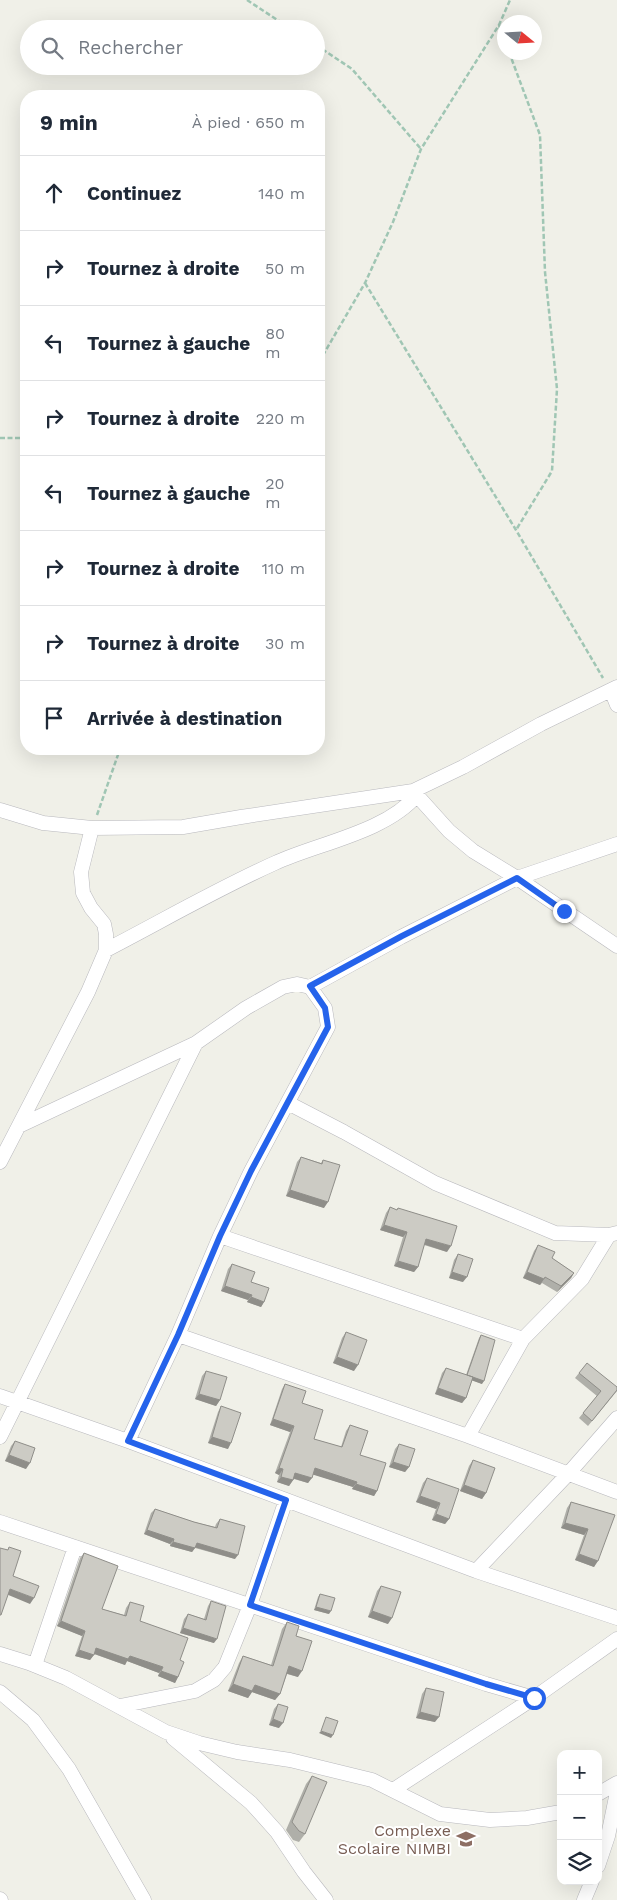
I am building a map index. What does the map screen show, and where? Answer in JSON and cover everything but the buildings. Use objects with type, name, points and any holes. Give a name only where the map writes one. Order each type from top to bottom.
[{"type":"street","points":[[0,810],[43,823],[92,828],[183,827],[415,793],[541,724],[614,688],[617,705]]},
{"type":"street","points":[[415,793],[449,831],[473,851],[517,878],[617,946]]},
{"type":"street","points":[[106,950],[275,863],[389,820],[408,807],[415,793]]},
{"type":"street","points":[[0,1162],[88,992],[106,950],[104,924],[91,908],[83,893],[81,872],[92,828]]},
{"type":"street","points":[[19,1126],[196,1043],[246,1008],[283,987],[297,984],[310,986],[402,936],[517,878],[617,844]]},
{"type":"street","points":[[128,1441],[178,1335],[220,1236],[251,1171],[328,1027],[325,1008],[310,986]]},
{"type":"street","points":[[0,1437],[196,1043]]},
{"type":"street","points":[[288,1103],[435,1183],[555,1233],[613,1234]]},
{"type":"street","points":[[468,1436],[523,1339],[582,1279],[613,1234]]},
{"type":"street","points":[[220,1236],[523,1339]]},
{"type":"street","points":[[178,1335],[468,1436],[617,1492]]},
{"type":"street","points":[[0,1396],[128,1441],[476,1571],[617,1618]]},
{"type":"street","points":[[476,1571],[568,1474],[617,1418]]},
{"type":"street","points":[[120,1706],[195,1691],[214,1680],[225,1667],[250,1605],[286,1500]]},
{"type":"street","points":[[0,1522],[486,1684],[534,1698]]},
{"type":"street","points":[[35,1665],[75,1547]]},
{"type":"street","points":[[392,1790],[534,1698],[617,1639]]},
{"type":"street","points":[[0,1654],[35,1665],[66,1678],[166,1732],[251,1803],[277,1832],[326,1900]]},
{"type":"street","points":[[0,1692],[32,1720],[69,1769],[144,1900]]},
{"type":"street","points":[[166,1732],[199,1743],[237,1752],[290,1760],[338,1770],[372,1780],[440,1814],[490,1820],[527,1818],[557,1813]]},
{"type":"street","points":[[602,1792],[617,1783]]},
{"type":"street","points":[[602,1854],[608,1836],[617,1792]]},
{"type":"street","points":[[584,1900],[590,1885]]},
{"type":"path","points":[[247,0],[277,20]]},
{"type":"path","points":[[504,15],[510,0]]},
{"type":"path","points":[[325,352],[365,283],[393,222],[421,149],[497,29]]},
{"type":"path","points":[[325,51],[352,69],[421,149]]},
{"type":"path","points":[[512,60],[540,135],[545,272],[557,389],[552,471],[516,530]]},
{"type":"path","points":[[365,283],[614,688]]},
{"type":"path","points":[[0,438],[20,438]]},
{"type":"path","points":[[92,828],[118,755]]},
{"type":"place","name":"Complexe Scolaire NIMBI","points":[[466,1839]]},
{"type":"route","points":[[534,1698],[486,1684],[250,1605],[286,1500],[128,1441],[178,1335],[220,1236],[251,1171],[328,1027],[325,1008],[310,986],[402,936],[517,878],[564,911]]}]
